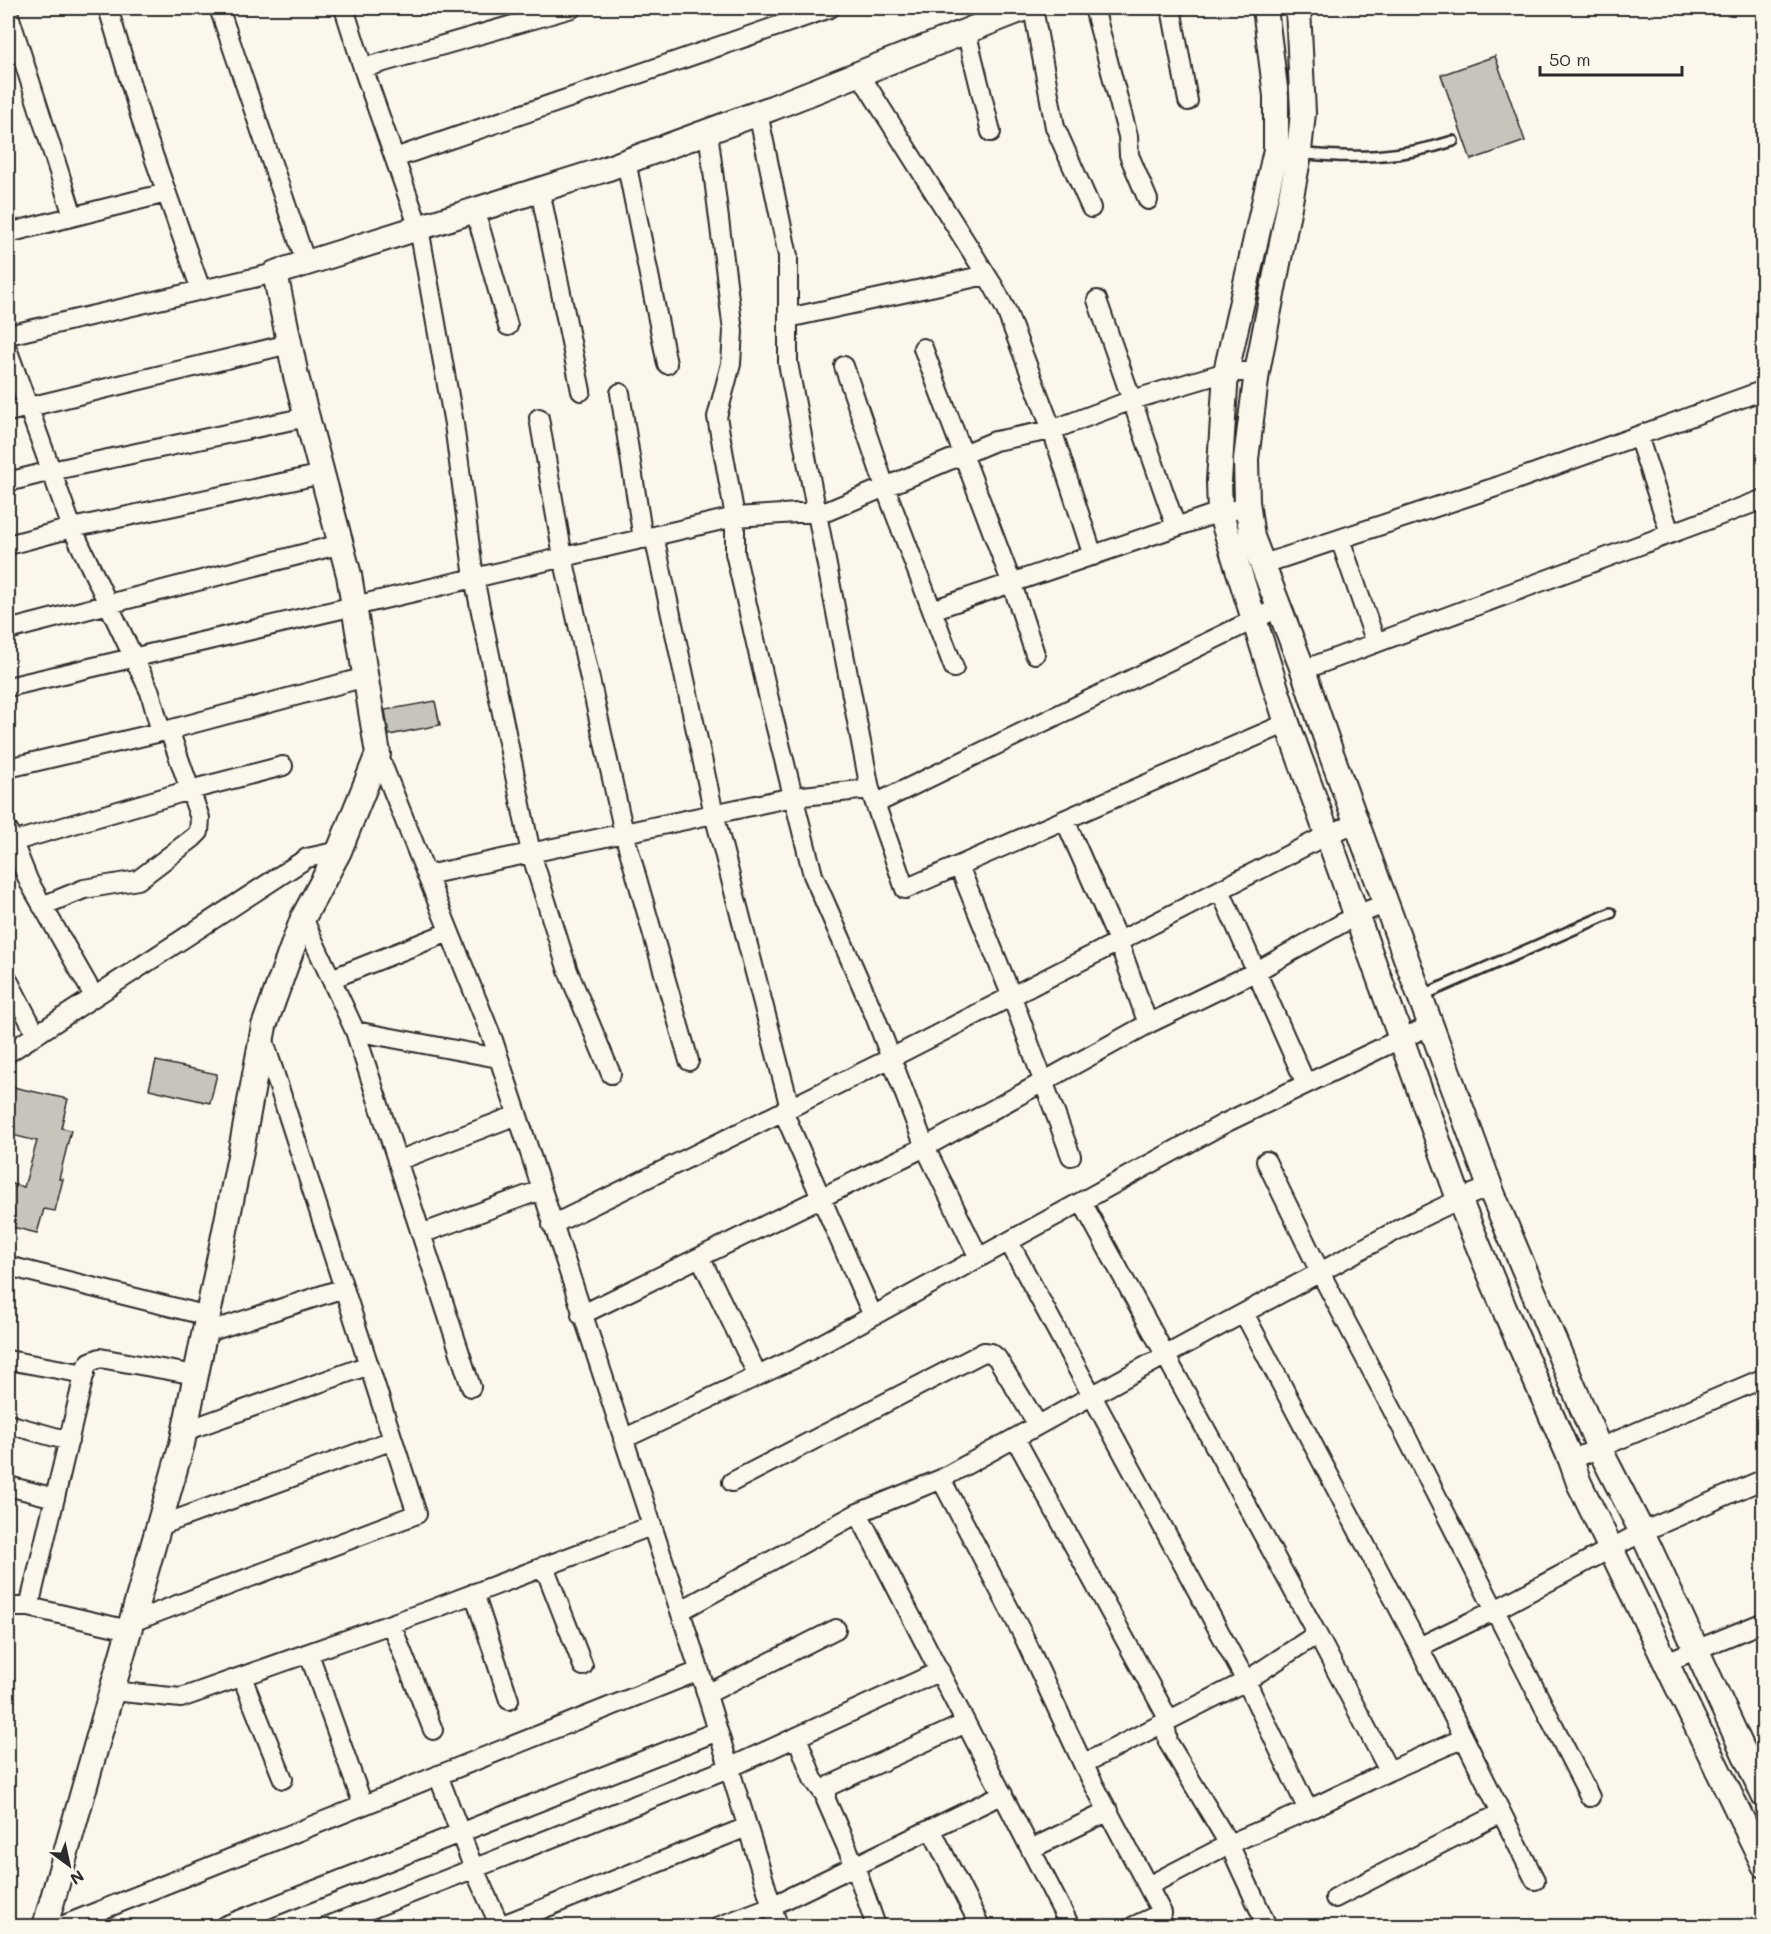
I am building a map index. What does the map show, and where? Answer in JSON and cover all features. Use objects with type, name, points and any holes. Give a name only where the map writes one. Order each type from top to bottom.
[{"type":"main road","points":[[58,1926],[53,1900],[185,1431],[264,1026],[303,918],[339,850],[378,754],[355,606],[307,417],[275,273],[626,161],[758,113],[1025,8]]},
{"type":"main road","points":[[1265,8],[1276,96],[1287,152],[1246,459],[1252,537],[1303,670],[1325,738],[1490,1187],[1599,1448],[1642,1532],[1764,1796]]},
{"type":"main road","points":[[1298,8],[1303,113],[1287,152],[1226,372],[1218,481],[1220,512],[1296,749],[1459,1198],[1499,1297],[1609,1550],[1764,1865]]},
{"type":"main road","points":[[1296,749],[1325,738]]},
{"type":"main road","points":[[1499,1297],[1530,1283]]},
{"type":"street","points":[[108,8],[145,132],[201,290]]},
{"type":"street","points":[[219,8],[306,263]]},
{"type":"street","points":[[344,8],[419,228],[454,424],[474,578],[531,853],[568,971],[611,1074]]},
{"type":"street","points":[[363,68],[572,8]]},
{"type":"street","points":[[395,158],[830,8]]},
{"type":"street","points":[[1033,8],[1055,127],[1091,208]]},
{"type":"street","points":[[1094,8],[1128,136],[1129,155],[1148,200]]},
{"type":"street","points":[[1171,8],[1188,101]]},
{"type":"street","points":[[8,12],[73,216]]},
{"type":"street","points":[[966,31],[991,132]]},
{"type":"street","points":[[860,73],[1006,310],[1052,430],[1093,556]]},
{"type":"street","points":[[758,113],[788,256],[788,363],[872,797],[905,889],[1287,723]]},
{"type":"street","points":[[708,131],[733,331],[731,364],[717,417],[735,518],[735,553],[793,797],[813,875],[875,1016],[925,1147],[979,1258]]},
{"type":"street","points":[[626,161],[667,364]]},
{"type":"street","points":[[540,190],[581,391]]},
{"type":"street","points":[[8,233],[166,193]]},
{"type":"street","points":[[475,210],[508,326]]},
{"type":"street","points":[[8,335],[275,273]]},
{"type":"street","points":[[788,318],[986,275]]},
{"type":"street","points":[[1097,300],[1176,527]]},
{"type":"street","points":[[8,412],[290,344]]},
{"type":"street","points":[[923,348],[1012,584],[1035,654]]},
{"type":"street","points":[[8,351],[72,528],[150,692],[200,818],[199,832],[138,880],[84,889],[42,906]]},
{"type":"street","points":[[844,366],[885,487],[954,668]]},
{"type":"street","points":[[8,687],[735,518],[828,511],[996,441],[1052,430],[1132,400],[1226,372],[1257,372]]},
{"type":"street","points":[[1264,564],[1499,486],[1764,390]]},
{"type":"street","points":[[620,393],[648,538],[786,1110],[820,1198],[873,1316]]},
{"type":"street","points":[[8,482],[307,417]]},
{"type":"street","points":[[539,418],[563,557],[624,833],[689,1061]]},
{"type":"street","points":[[1638,436],[1670,533]]},
{"type":"street","points":[[8,545],[72,528],[323,474]]},
{"type":"street","points":[[1303,670],[1764,499]]},
{"type":"street","points":[[932,610],[1220,512],[1248,508]]},
{"type":"street","points":[[1340,539],[1376,643]]},
{"type":"street","points":[[8,630],[341,544]]},
{"type":"street","points":[[427,875],[793,797],[872,797],[1278,608]]},
{"type":"street","points":[[8,768],[165,731],[366,677]]},
{"type":"street","points":[[378,754],[498,1058],[707,1694],[778,1926]]},
{"type":"street","points":[[94,996],[29,882],[9,836],[283,766]]},
{"type":"street","points":[[1065,820],[1119,943],[1148,1024]]},
{"type":"street","points":[[552,1225],[891,1058],[1327,835],[1356,823]]},
{"type":"street","points":[[8,1053],[308,858],[339,850]]},
{"type":"street","points":[[959,866],[1012,997],[1071,1156]]},
{"type":"street","points":[[1220,890],[1306,1084]]},
{"type":"street","points":[[581,1315],[925,1147],[1148,1024],[1255,972],[1355,916],[1386,903]]},
{"type":"street","points":[[303,918],[355,1031],[471,1387]]},
{"type":"street","points":[[331,979],[449,932]]},
{"type":"street","points":[[8,980],[36,1034]]},
{"type":"street","points":[[622,1439],[796,1358],[1225,1123],[1431,1026]]},
{"type":"street","points":[[355,1031],[498,1058]]},
{"type":"street","points":[[8,1607],[29,1607],[130,1626],[417,1514],[262,1036]]},
{"type":"street","points":[[397,1161],[517,1115]]},
{"type":"street","points":[[1266,1161],[1320,1272],[1590,1797]]},
{"type":"street","points":[[680,1611],[858,1513],[941,1479],[1165,1355],[1459,1198],[1490,1187]]},
{"type":"street","points":[[421,1234],[541,1191]]},
{"type":"street","points":[[1082,1202],[1389,1771]]},
{"type":"street","points":[[1009,1242],[1246,1682],[1308,1810]]},
{"type":"street","points":[[700,1257],[758,1376]]},
{"type":"street","points":[[8,1266],[206,1325],[344,1288]]},
{"type":"street","points":[[1244,1313],[1419,1647],[1535,1880]]},
{"type":"street","points":[[732,1482],[984,1352],[991,1353],[997,1358],[1038,1425]]},
{"type":"street","points":[[29,1607],[85,1374],[90,1362],[100,1358],[196,1375]]},
{"type":"street","points":[[8,1360],[85,1374]]},
{"type":"street","points":[[185,1431],[369,1365]]},
{"type":"street","points":[[1571,1460],[1764,1378]]},
{"type":"street","points":[[8,1424],[69,1441]]},
{"type":"street","points":[[1016,1438],[1167,1721],[1168,1742],[1229,1844],[1267,1926]]},
{"type":"street","points":[[159,1526],[393,1440]]},
{"type":"street","points":[[941,1479],[1022,1633],[1083,1764],[1165,1920],[1134,1926]]},
{"type":"street","points":[[1419,1647],[1495,1610],[1642,1532],[1764,1479]]},
{"type":"street","points":[[8,1486],[55,1498]]},
{"type":"street","points":[[858,1513],[1070,1926]]},
{"type":"street","points":[[112,1691],[181,1698],[391,1624],[651,1526]]},
{"type":"street","points":[[544,1566],[583,1666]]},
{"type":"street","points":[[474,1593],[509,1700]]},
{"type":"street","points":[[1666,1662],[1764,1622]]},
{"type":"street","points":[[391,1624],[433,1730]]},
{"type":"street","points":[[707,1694],[836,1629]]},
{"type":"street","points":[[1083,1764],[1246,1682],[1317,1634]]},
{"type":"street","points":[[309,1654],[363,1805]]},
{"type":"street","points":[[58,1926],[699,1671]]},
{"type":"street","points":[[328,1926],[729,1768],[940,1671]]},
{"type":"street","points":[[242,1677],[284,1779]]},
{"type":"street","points":[[825,1795],[826,1789],[831,1785],[966,1723]]},
{"type":"street","points":[[224,1926],[718,1731]]},
{"type":"street","points":[[797,1737],[813,1779],[825,1795],[855,1866],[876,1926]]},
{"type":"street","points":[[1148,1886],[1229,1844],[1464,1738]]},
{"type":"street","points":[[438,1775],[474,1869],[500,1926],[747,1827]]},
{"type":"street","points":[[720,1926],[772,1906],[1003,1794]]},
{"type":"street","points":[[1031,1849],[1109,1811]]},
{"type":"street","points":[[1335,1898],[1501,1813]]},
{"type":"street","points":[[931,1829],[980,1926]]},
{"type":"lane","points":[[1287,152],[1334,157],[1400,155],[1452,141]]},
{"type":"lane","points":[[1420,997],[1611,913]]},
{"type":"building","points":[[1495,56],[1525,141],[1471,160],[1441,75]]},
{"type":"building","points":[[435,701],[440,725],[389,735],[385,710]]},
{"type":"building","points":[[156,1061],[217,1074],[210,1103],[149,1089]]},
{"type":"building","points":[[8,1086],[68,1099],[61,1128],[71,1130],[59,1179],[63,1179],[55,1211],[44,1209],[37,1233],[8,1226],[8,1183],[24,1187],[37,1141],[8,1134]]}]
